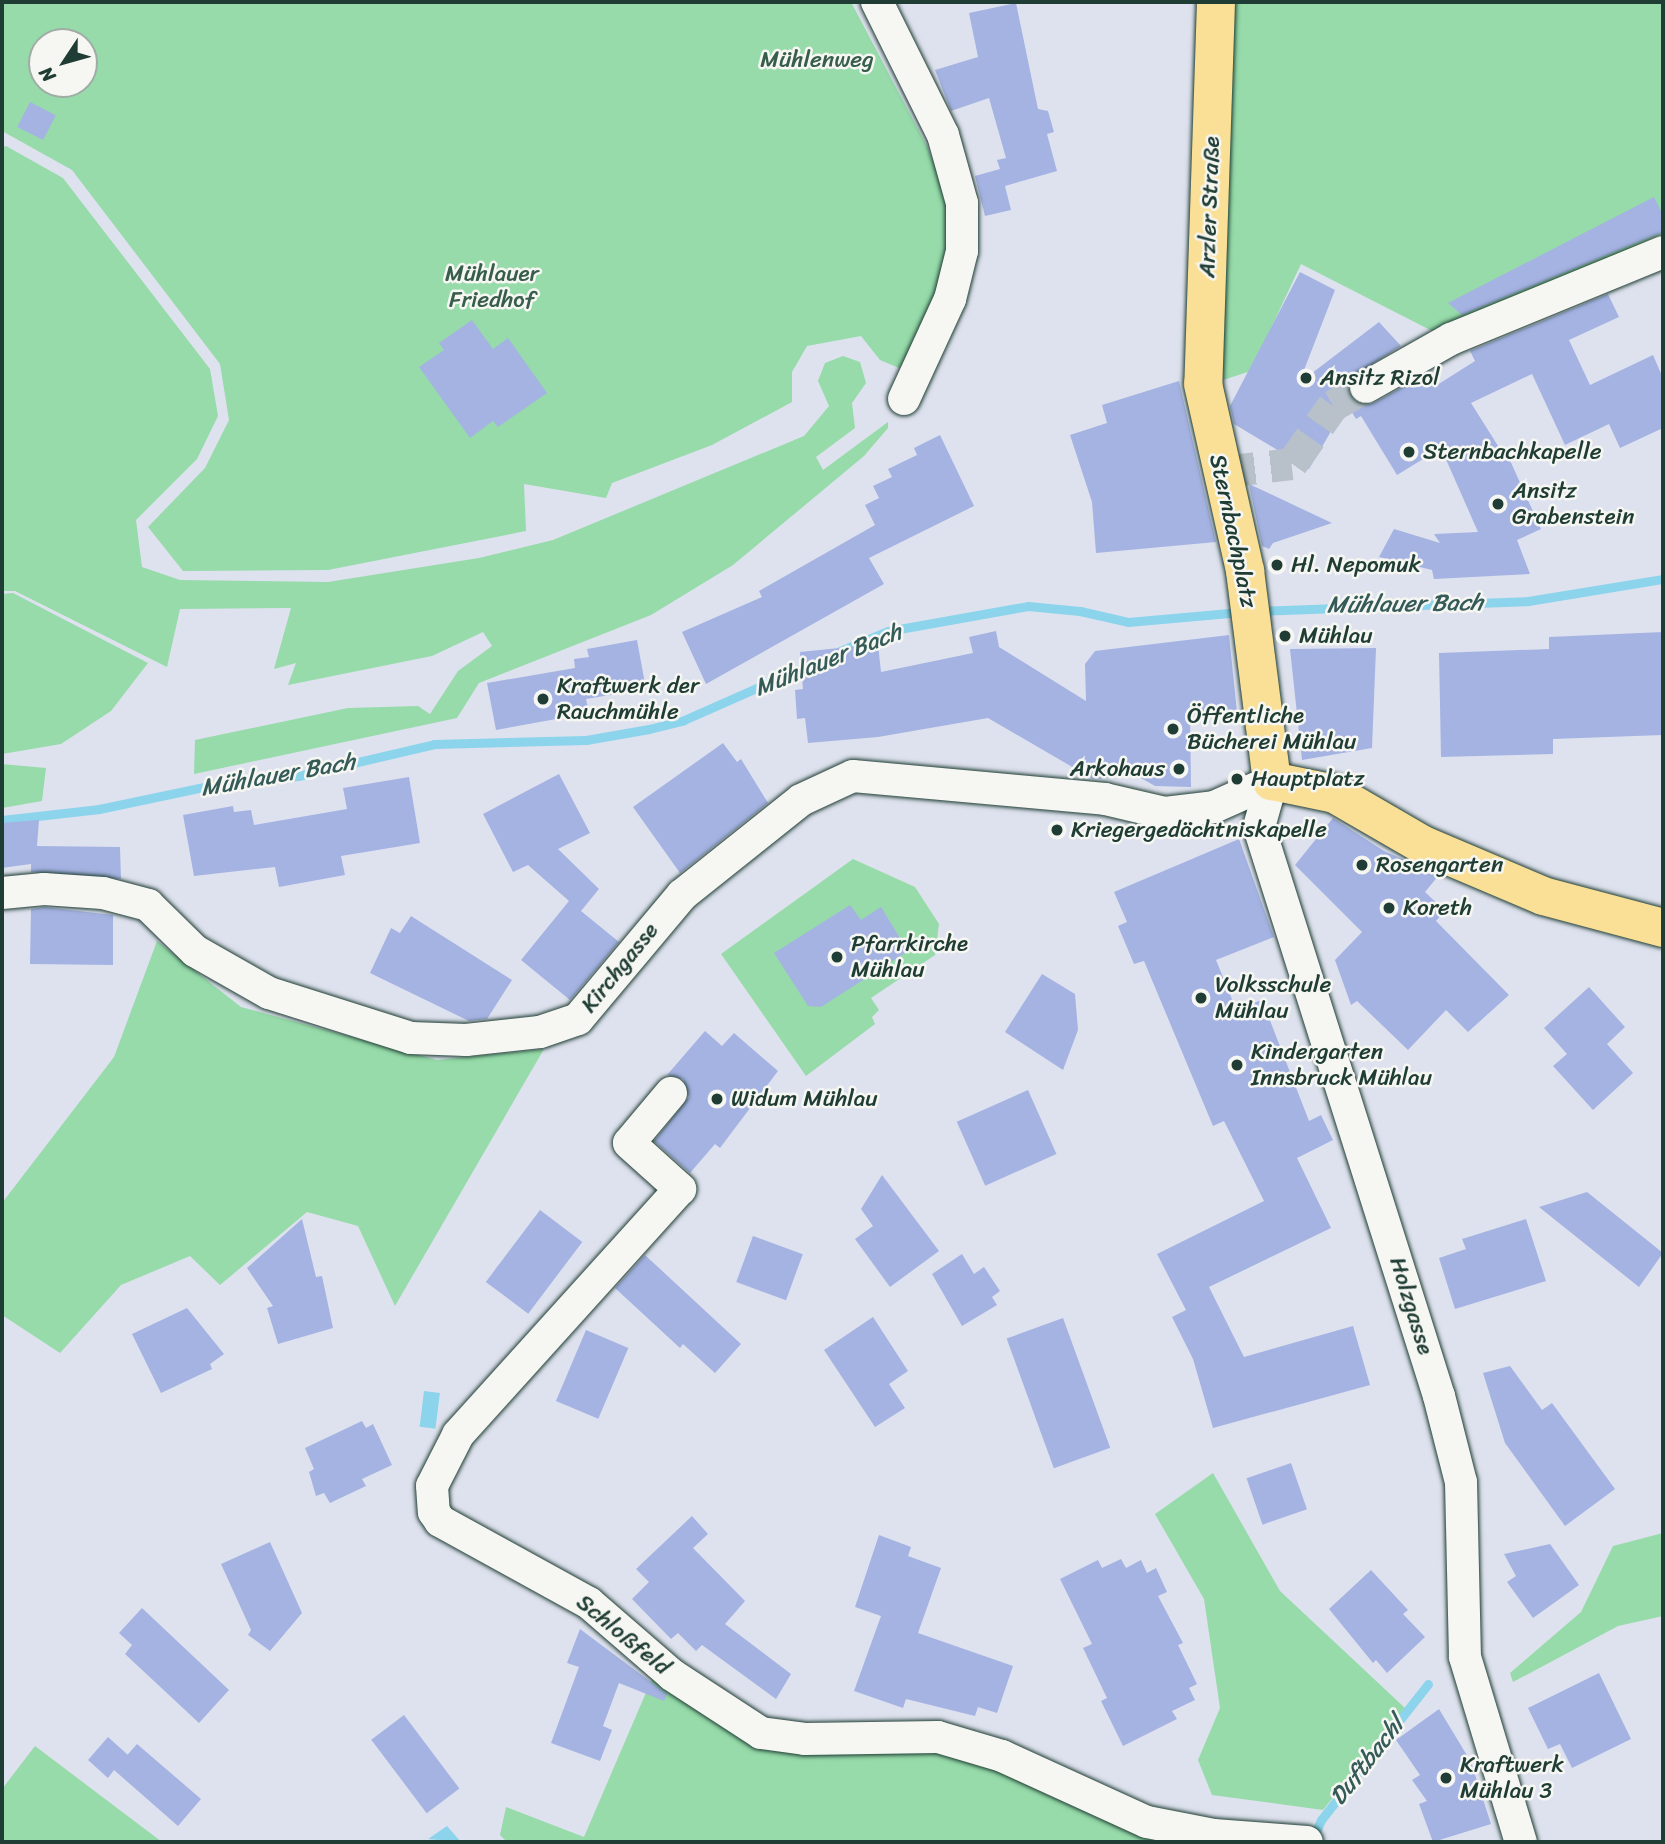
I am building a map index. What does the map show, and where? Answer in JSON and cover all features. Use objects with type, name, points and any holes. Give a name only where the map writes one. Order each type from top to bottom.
[{"type":"main road","name":"Arzler Straße","points":[[1207,413],[1203,384],[1216,2]]},
{"type":"main road","name":"Sternbachplatz","points":[[1207,413],[1245,571],[1272,781]]},
{"type":"main road","points":[[1272,781],[1335,794],[1423,845],[1543,896],[1663,928]]},
{"type":"street","points":[[877,2],[943,135],[962,203],[961,251],[950,299],[904,399]]},
{"type":"street","points":[[1366,387],[1451,339],[1663,251]]},
{"type":"street","name":"Kirchgasse","points":[[2,893],[44,889],[103,893],[148,905],[195,951],[269,993],[411,1038],[466,1040],[540,1032],[578,1019],[682,895],[823,787],[853,776],[1105,799],[1165,813],[1190,813],[1272,781]]},
{"type":"street","name":"Holzgasse","points":[[1272,781],[1259,827],[1439,1396],[1461,1482],[1465,1657],[1515,1841]]},
{"type":"street","name":"Schloßfeld","points":[[671,1093],[629,1143],[680,1189],[609,1274],[458,1436],[432,1486],[431,1500],[440,1521],[589,1604],[672,1675],[761,1733],[806,1739],[938,1737],[1013,1760],[1147,1822],[1214,1835],[1301,1842]]},
{"type":"green space","points":[[2,2],[851,2],[928,148],[951,209],[947,275],[917,352],[899,368],[880,360],[861,336],[807,346],[792,372],[792,402],[712,445],[612,483],[606,498],[524,484],[526,531],[328,570],[183,571],[148,527],[205,468],[229,420],[220,364],[72,170],[2,131]]},
{"type":"green space","points":[[1221,2],[1663,2],[1663,233],[1440,335],[1301,264],[1251,371],[1223,380]]},
{"type":"green space","points":[[6,146],[63,178],[210,369],[218,416],[197,459],[136,520],[142,567],[180,580],[328,582],[479,558],[553,540],[804,436],[829,406],[818,381],[825,363],[843,356],[860,362],[866,383],[852,403],[855,428],[816,457],[823,470],[888,422],[888,428],[864,456],[733,565],[651,615],[479,683],[457,718],[194,774],[195,740],[348,708],[418,706],[430,714],[458,671],[492,646],[483,632],[432,656],[288,685],[296,663],[274,669],[291,608],[180,609],[167,667],[15,591],[2,591],[2,147]]},
{"type":"green space","points":[[13,593],[148,663],[111,711],[61,744],[2,754],[2,594]]},
{"type":"green space","points":[[2,764],[46,768],[42,801],[2,808]]},
{"type":"green space","points":[[853,859],[915,887],[939,924],[935,955],[871,998],[879,1010],[872,1017],[875,1024],[806,1076],[721,954]]},
{"type":"green space","points":[[157,941],[241,1007],[437,1060],[544,1049],[395,1306],[358,1226],[307,1212],[220,1285],[190,1256],[121,1285],[60,1353],[2,1315],[2,1203],[114,1057]]},
{"type":"green space","points":[[1213,1473],[1280,1591],[1405,1708],[1323,1810],[1212,1795],[1198,1760],[1220,1708],[1204,1599],[1155,1514]]},
{"type":"green space","points":[[1663,1533],[1663,1616],[1618,1626],[1513,1682],[1510,1673],[1581,1612],[1613,1546]]},
{"type":"green space","points":[[654,1674],[745,1734],[921,1745],[1226,1842],[507,1842],[500,1835],[506,1807],[584,1837]]},
{"type":"green space","points":[[35,1746],[162,1842],[2,1842],[2,1789]]},
{"type":"water","points":[[424,1391],[440,1393],[435,1429],[420,1427]]},
{"type":"water","points":[[447,1826],[461,1842],[428,1839]]},
{"type":"building","points":[[1016,3],[1038,109],[1048,111],[1054,132],[1047,134],[1057,171],[1005,186],[1011,210],[985,216],[975,176],[1000,169],[997,160],[1006,158],[989,98],[951,111],[935,70],[978,57],[969,13]]},
{"type":"building","points":[[30,102],[56,115],[43,140],[17,127]]},
{"type":"building","points":[[1654,197],[1663,215],[1663,232],[1462,315],[1448,303]]},
{"type":"building","points":[[1300,272],[1335,290],[1299,383],[1379,322],[1401,346],[1351,377],[1350,397],[1365,405],[1374,403],[1426,374],[1434,387],[1475,361],[1470,351],[1608,294],[1619,317],[1569,340],[1590,385],[1653,355],[1663,378],[1663,428],[1620,448],[1609,424],[1565,445],[1532,374],[1471,403],[1505,457],[1508,456],[1541,529],[1517,540],[1530,574],[1434,579],[1432,570],[1379,557],[1394,529],[1440,543],[1434,534],[1478,532],[1441,448],[1397,475],[1361,416],[1356,419],[1347,404],[1309,469],[1234,424],[1230,406]]},
{"type":"building","points":[[472,320],[493,349],[508,338],[547,393],[498,427],[493,421],[470,438],[419,367],[444,350],[439,343]]},
{"type":"building","points":[[1179,381],[1216,542],[1096,553],[1092,502],[1070,435],[1107,423],[1102,405]]},
{"type":"building","points":[[940,435],[974,506],[869,558],[884,584],[706,684],[682,632],[762,597],[759,591],[875,525],[865,505],[879,498],[873,486],[892,477],[888,469],[917,455],[914,448]]},
{"type":"building","points":[[1249,484],[1332,523],[1273,543],[1269,549],[1262,546]]},
{"type":"building","points":[[996,631],[999,647],[1086,701],[1085,664],[1095,651],[1229,635],[1237,712],[1190,714],[1191,787],[1155,786],[1125,769],[1112,778],[1093,779],[988,718],[878,737],[808,743],[805,718],[797,719],[795,690],[803,689],[800,652],[878,644],[881,672],[973,653],[969,637]]},
{"type":"building","points":[[1663,632],[1663,735],[1553,739],[1553,754],[1441,757],[1439,653],[1549,649],[1549,637]]},
{"type":"building","points":[[637,640],[646,689],[586,699],[589,713],[496,730],[487,683],[575,668],[574,659],[589,657],[587,649]]},
{"type":"building","points":[[1376,648],[1372,748],[1302,760],[1290,649]]},
{"type":"building","points":[[723,743],[737,762],[741,759],[768,803],[680,873],[633,807]]},
{"type":"building","points":[[559,774],[590,833],[558,849],[599,889],[581,911],[619,942],[570,1000],[521,960],[569,901],[528,865],[513,872],[483,814]]},
{"type":"building","points":[[409,777],[420,843],[341,856],[345,875],[279,887],[275,867],[194,876],[183,815],[233,806],[234,812],[251,810],[254,825],[347,809],[343,788]]},
{"type":"building","points":[[1333,818],[1384,851],[1439,875],[1425,892],[1445,911],[1436,921],[1509,995],[1468,1032],[1446,1010],[1408,1050],[1357,1001],[1351,1005],[1335,960],[1362,932],[1295,865]]},
{"type":"building","points":[[39,820],[37,846],[120,847],[121,879],[31,872],[31,864],[2,868],[2,823]]},
{"type":"building","points":[[1239,839],[1274,937],[1216,960],[1236,1009],[1262,1000],[1309,1121],[1321,1115],[1333,1140],[1297,1158],[1331,1228],[1209,1287],[1244,1357],[1353,1326],[1370,1385],[1213,1428],[1193,1359],[1172,1317],[1186,1310],[1157,1254],[1264,1201],[1224,1121],[1213,1126],[1144,961],[1134,964],[1118,926],[1127,922],[1114,892]]},
{"type":"building","name":"Pfarrkirche Mühlau","points":[[850,905],[861,920],[881,907],[908,951],[821,1007],[808,1006],[774,953]]},
{"type":"building","points":[[44,907],[113,915],[113,965],[30,964],[31,909]]},
{"type":"building","points":[[411,916],[512,980],[487,1019],[469,1021],[370,973],[391,928],[400,933]]},
{"type":"building","points":[[1042,974],[1075,994],[1078,1030],[1063,1070],[1005,1032]]},
{"type":"building","points":[[1589,987],[1625,1027],[1607,1044],[1633,1073],[1593,1110],[1553,1066],[1567,1054],[1544,1028]]},
{"type":"building","name":"Widum Mühlau","points":[[705,1031],[722,1046],[734,1033],[778,1071],[720,1148],[715,1144],[690,1173],[654,1141],[689,1097],[683,1079],[667,1075]]},
{"type":"building","points":[[1028,1090],[1056,1154],[985,1186],[957,1122]]},
{"type":"building","points":[[882,1175],[939,1251],[890,1287],[855,1239],[873,1226],[861,1209]]},
{"type":"building","points":[[1587,1192],[1663,1253],[1639,1287],[1539,1207]]},
{"type":"building","points":[[540,1210],[582,1242],[528,1314],[486,1282]]},
{"type":"building","points":[[302,1219],[316,1277],[322,1276],[333,1328],[278,1344],[267,1308],[273,1306],[247,1268]]},
{"type":"building","points":[[1526,1219],[1546,1281],[1455,1309],[1439,1258],[1466,1249],[1462,1239]]},
{"type":"building","points":[[753,1236],[803,1254],[786,1300],[736,1282]]},
{"type":"building","points":[[962,1254],[974,1274],[984,1267],[1000,1291],[992,1297],[997,1305],[962,1326],[932,1274]]},
{"type":"building","points":[[645,1255],[741,1344],[715,1373],[683,1344],[680,1348],[615,1288]]},
{"type":"building","points":[[187,1308],[224,1354],[210,1364],[212,1369],[161,1393],[132,1334]]},
{"type":"building","points":[[873,1317],[908,1371],[889,1384],[905,1408],[875,1427],[824,1350]]},
{"type":"building","points":[[1063,1318],[1110,1448],[1054,1468],[1007,1339]]},
{"type":"building","points":[[586,1330],[628,1348],[598,1419],[556,1401]]},
{"type":"building","points":[[1510,1366],[1542,1410],[1552,1403],[1615,1489],[1565,1526],[1505,1443],[1483,1373]]},
{"type":"building","points":[[362,1421],[366,1428],[373,1424],[392,1465],[362,1479],[366,1486],[330,1503],[324,1493],[316,1496],[309,1472],[314,1469],[305,1448]]},
{"type":"building","points":[[1291,1463],[1307,1509],[1263,1525],[1247,1478]]},
{"type":"building","points":[[692,1516],[708,1534],[693,1548],[745,1601],[725,1624],[791,1674],[776,1699],[702,1645],[696,1651],[678,1633],[671,1639],[632,1599],[649,1582],[636,1569]]},
{"type":"building","points":[[879,1535],[911,1547],[908,1556],[941,1568],[918,1633],[1013,1666],[997,1713],[978,1707],[975,1716],[906,1699],[903,1708],[854,1691],[881,1616],[855,1607]]},
{"type":"building","points":[[270,1542],[302,1613],[270,1651],[248,1635],[251,1630],[221,1564]]},
{"type":"building","points":[[1550,1544],[1579,1585],[1533,1618],[1507,1582],[1516,1576],[1504,1554]]},
{"type":"building","points":[[1121,1559],[1126,1568],[1141,1560],[1147,1573],[1156,1568],[1167,1592],[1158,1596],[1183,1643],[1178,1645],[1197,1684],[1189,1688],[1195,1700],[1172,1711],[1177,1719],[1123,1746],[1101,1701],[1107,1698],[1083,1648],[1092,1644],[1060,1579],[1098,1560],[1102,1568]]},
{"type":"building","points":[[1371,1570],[1408,1610],[1403,1614],[1425,1637],[1387,1673],[1376,1660],[1373,1663],[1329,1609]]},
{"type":"building","points":[[142,1608],[229,1690],[199,1723],[125,1654],[132,1645],[119,1633]]},
{"type":"building","points":[[580,1629],[667,1694],[664,1701],[619,1683],[603,1726],[612,1730],[600,1761],[551,1743],[579,1667],[567,1663]]},
{"type":"building","points":[[1599,1673],[1631,1739],[1572,1768],[1560,1744],[1548,1749],[1528,1708]]},
{"type":"building","name":"Kraftwerk Mühlau 3","points":[[1439,1709],[1471,1762],[1491,1824],[1433,1842],[1419,1804],[1427,1801],[1412,1780],[1420,1775],[1396,1740]]},
{"type":"building","points":[[404,1715],[459,1788],[427,1813],[371,1740]]},
{"type":"building","points":[[108,1737],[128,1755],[137,1744],[201,1799],[178,1826],[114,1770],[108,1778],[88,1760]]},
{"type":"waterway","name":"Mühlauer Bach","points":[[1259,611],[1528,601],[1663,579]]},
{"type":"waterway","name":"Mühlauer Bach","points":[[840,651],[888,631],[1028,606],[1080,611],[1128,622],[1241,612]]},
{"type":"waterway","name":"Mühlauer Bach","points":[[2,820],[99,809],[213,785],[298,776],[434,744],[586,740],[649,729],[684,720],[811,664]]},
{"type":"waterway","name":"Duftbachl","points":[[1312,1841],[1321,1820],[1428,1684]]},
{"type":"tunnel","points":[[1223,472],[1292,464],[1333,406],[1366,387]]},
{"type":"place","name":"Ansitz Rizol","points":[[1306,378]]},
{"type":"place","name":"Sternbachkapelle","points":[[1409,452]]},
{"type":"place","name":"Ansitz Grabenstein","points":[[1498,504]]},
{"type":"place","name":"Hl. Nepomuk","points":[[1277,565]]},
{"type":"place","name":"Mühlau","points":[[1285,636]]},
{"type":"place","name":"Kraftwerk der Rauchmühle","points":[[543,699]]},
{"type":"place","name":"Öffentliche Bücherei Mühlau","points":[[1173,729]]},
{"type":"place","name":"Arkohaus","points":[[1179,769]]},
{"type":"place","name":"Hauptplatz","points":[[1237,779]]},
{"type":"place","name":"Kriegergedächtniskapelle","points":[[1057,830]]},
{"type":"place","name":"Rosengarten","points":[[1362,865]]},
{"type":"place","name":"Koreth","points":[[1389,908]]},
{"type":"place","name":"Pfarrkirche Mühlau","points":[[837,957]]},
{"type":"place","name":"Volksschule Mühlau","points":[[1201,998]]},
{"type":"place","name":"Kindergarten Innsbruck Mühlau","points":[[1237,1065]]},
{"type":"place","name":"Widum Mühlau","points":[[717,1099]]},
{"type":"place","name":"Kraftwerk Mühlau 3","points":[[1446,1778]]},
{"type":"park label","name":"Mühlenweg","points":[[817,60]]},
{"type":"park label","name":"Mühlauer Friedhof","points":[[492,287]]}]
